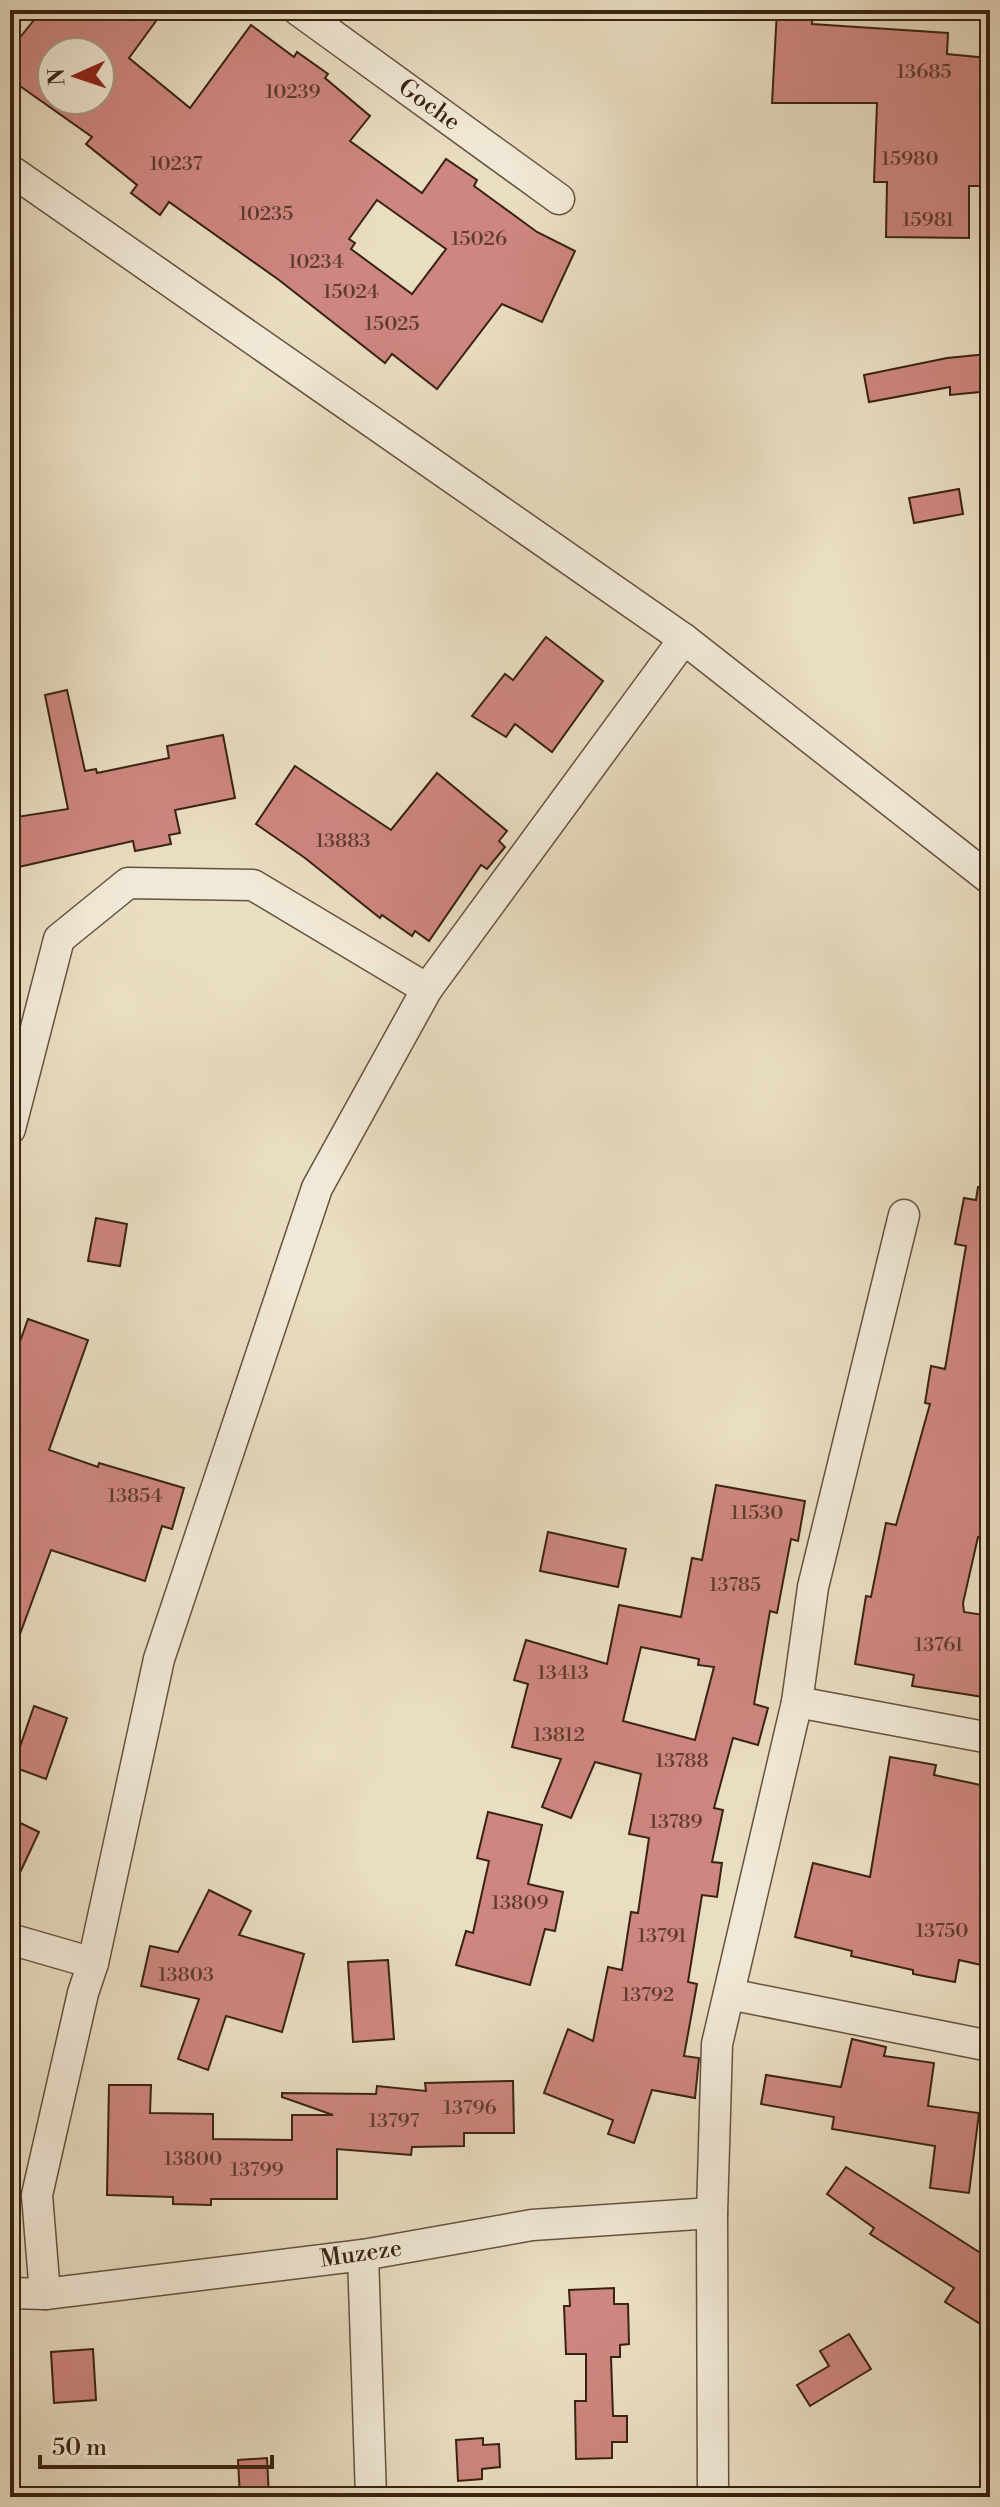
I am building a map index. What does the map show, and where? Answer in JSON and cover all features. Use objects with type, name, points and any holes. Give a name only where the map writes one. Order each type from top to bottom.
[{"type":"street","name":"Goche","points":[[298,10],[559,199]]},
{"type":"street","points":[[10,170],[684,639],[990,879]]},
{"type":"street","points":[[45,2294],[37,2195],[83,1993],[93,1963],[163,1645],[317,1188],[427,989],[684,639]]},
{"type":"street","points":[[10,1129],[59,939],[128,883],[253,885],[427,989]]},
{"type":"street","points":[[713,2497],[712,2213],[717,2044],[797,1702],[813,1587],[904,1215]]},
{"type":"street","points":[[797,1702],[990,1738]]},
{"type":"street","points":[[10,1939],[93,1963]]},
{"type":"street","points":[[729,1994],[990,2046]]},
{"type":"street","name":"Muzeze","points":[[10,2293],[45,2294],[363,2255],[532,2225],[712,2213]]},
{"type":"street","points":[[363,2255],[371,2497]]},
{"type":"building","points":[[42,10],[164,10],[129,58],[190,108],[251,25],[294,57],[297,52],[328,74],[325,78],[370,116],[350,141],[422,193],[446,159],[477,180],[474,186],[537,232],[575,251],[542,322],[502,304],[437,389],[392,354],[385,363],[279,280],[169,202],[160,215],[131,193],[137,185],[86,144],[92,137],[62,116],[116,116],[116,36],[36,36],[36,97],[10,79],[10,50]],"holes":[[[377,200],[446,249],[412,294],[351,249],[355,243],[349,239]]]},
{"type":"building","points":[[777,10],[813,10],[812,24],[948,33],[947,54],[988,58],[981,186],[969,186],[969,238],[886,237],[887,182],[874,182],[877,103],[772,103]]},
{"type":"building","points":[[987,354],[990,391],[950,395],[950,387],[869,402],[864,375],[947,358]]},
{"type":"building","points":[[959,489],[963,514],[914,523],[909,498]]},
{"type":"building","points":[[546,637],[603,681],[552,752],[515,724],[506,737],[472,716],[505,674],[513,680]]},
{"type":"building","points":[[67,690],[85,771],[96,769],[97,773],[169,758],[167,746],[223,735],[235,798],[175,810],[180,833],[169,835],[171,844],[135,851],[133,841],[10,869],[10,818],[68,809],[45,695]]},
{"type":"building","points":[[295,766],[391,830],[437,773],[507,831],[499,841],[505,847],[487,869],[481,865],[429,941],[415,931],[412,936],[382,915],[380,918],[305,858],[256,824]]},
{"type":"building","points":[[978,1187],[990,1188],[990,1502],[981,1538],[978,1537],[963,1603],[964,1612],[990,1616],[990,1698],[912,1686],[914,1675],[855,1664],[866,1596],[871,1597],[886,1523],[896,1525],[930,1404],[925,1403],[931,1366],[945,1369],[966,1246],[955,1244],[964,1198],[976,1200]]},
{"type":"building","points":[[96,1218],[127,1224],[120,1266],[88,1261]]},
{"type":"building","points":[[28,1319],[88,1340],[49,1450],[98,1467],[99,1463],[184,1488],[172,1529],[162,1526],[145,1581],[51,1550],[13,1653],[10,1653],[10,1370]]},
{"type":"building","points":[[716,1485],[805,1501],[798,1541],[791,1539],[777,1613],[770,1611],[754,1704],[768,1708],[758,1745],[733,1738],[714,1808],[723,1810],[712,1862],[722,1863],[717,1897],[702,1895],[688,1982],[697,1984],[684,2056],[699,2058],[695,2098],[652,2090],[634,2143],[608,2134],[613,2120],[544,2093],[568,2029],[593,2041],[608,1967],[622,1970],[631,1912],[638,1913],[649,1838],[629,1834],[641,1774],[595,1762],[571,1818],[542,1807],[561,1759],[512,1747],[528,1684],[514,1680],[526,1640],[607,1664],[619,1605],[681,1617],[692,1558],[702,1560]],"holes":[[[641,1647],[699,1659],[698,1665],[714,1667],[695,1740],[623,1721]]]},
{"type":"building","points":[[548,1532],[626,1549],[618,1587],[540,1571]]},
{"type":"building","points":[[34,1706],[67,1718],[46,1779],[13,1767]]},
{"type":"building","points":[[890,1757],[936,1765],[934,1775],[990,1787],[990,1967],[959,1960],[955,1982],[913,1974],[913,1970],[851,1956],[852,1951],[795,1937],[813,1863],[870,1877]]},
{"type":"building","points":[[488,1812],[542,1825],[528,1884],[563,1892],[555,1931],[545,1929],[530,1985],[456,1965],[466,1931],[473,1933],[489,1861],[477,1858]]},
{"type":"building","points":[[10,1818],[39,1832],[10,1894]]},
{"type":"building","points":[[209,1890],[251,1911],[239,1935],[304,1954],[282,2032],[226,2016],[208,2070],[178,2059],[199,1999],[141,1986],[150,1946],[178,1952]]},
{"type":"building","points":[[388,1960],[394,2039],[353,2042],[348,1962]]},
{"type":"building","points":[[852,2039],[886,2047],[884,2056],[934,2063],[928,2106],[979,2113],[969,2193],[930,2188],[935,2146],[832,2129],[834,2117],[761,2104],[766,2075],[841,2087]]},
{"type":"building","points":[[513,2081],[514,2133],[464,2133],[464,2146],[412,2147],[411,2155],[337,2149],[337,2199],[211,2199],[211,2205],[173,2204],[173,2197],[107,2195],[109,2085],[151,2085],[150,2113],[213,2114],[213,2139],[292,2140],[292,2115],[333,2115],[282,2097],[282,2093],[376,2094],[377,2086],[426,2091],[425,2083]]},
{"type":"building","points":[[846,2167],[990,2259],[990,2305],[979,2323],[945,2302],[954,2288],[870,2234],[874,2228],[827,2194]]},
{"type":"building","points":[[614,2288],[614,2304],[628,2304],[629,2344],[620,2345],[620,2357],[611,2357],[613,2416],[627,2416],[627,2442],[612,2442],[612,2458],[576,2459],[575,2401],[586,2401],[586,2354],[566,2354],[564,2306],[570,2306],[569,2290]]},
{"type":"building","points":[[849,2334],[871,2369],[810,2406],[797,2385],[829,2366],[820,2351]]},
{"type":"building","points":[[93,2349],[96,2400],[54,2403],[51,2352]]},
{"type":"building","points":[[483,2438],[483,2445],[499,2444],[500,2467],[482,2469],[482,2479],[458,2481],[456,2440]]},
{"type":"building","points":[[267,2458],[269,2497],[240,2497],[238,2460]]}]
